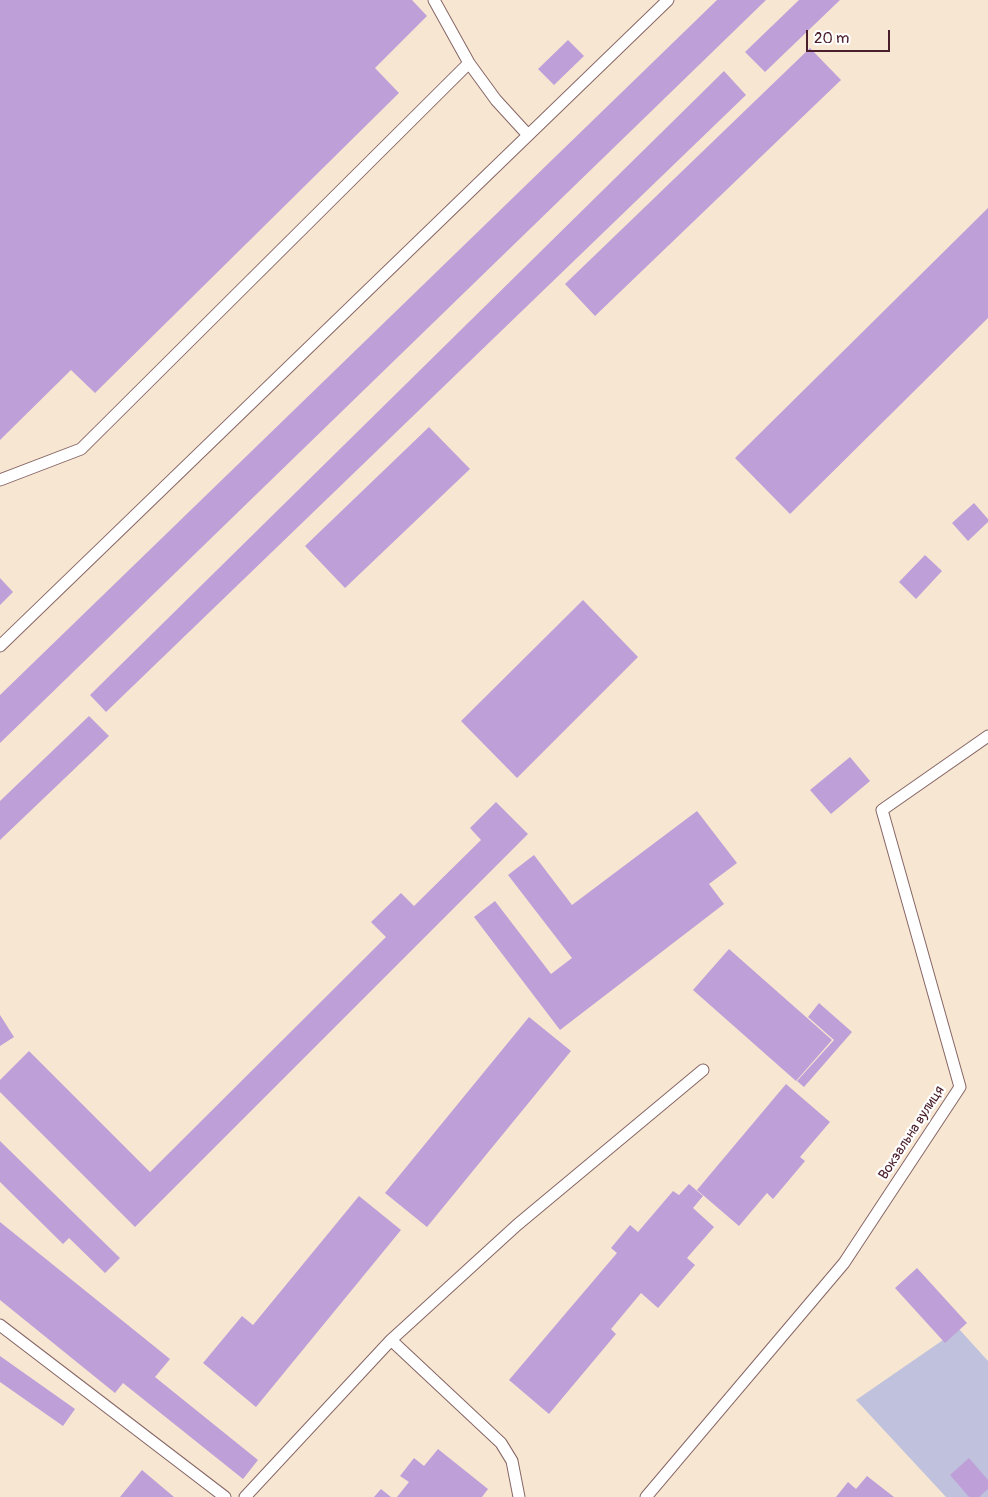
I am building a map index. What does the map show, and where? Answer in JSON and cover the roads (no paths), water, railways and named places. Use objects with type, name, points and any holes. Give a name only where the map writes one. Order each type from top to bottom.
[{"type":"lane","points":[[434,0],[469,63],[496,100],[528,135]]},
{"type":"lane","points":[[0,646],[668,0]]},
{"type":"lane","points":[[0,480],[80,449],[469,63]]},
{"type":"lane","name":"Вокзальна вулиця","points":[[646,1497],[844,1264],[960,1087],[882,810],[988,736]]},
{"type":"lane","points":[[245,1497],[391,1340],[517,1225],[702,1070]]},
{"type":"lane","points":[[0,1326],[225,1497]]},
{"type":"lane","points":[[391,1340],[501,1442],[512,1461],[519,1497]]}]
